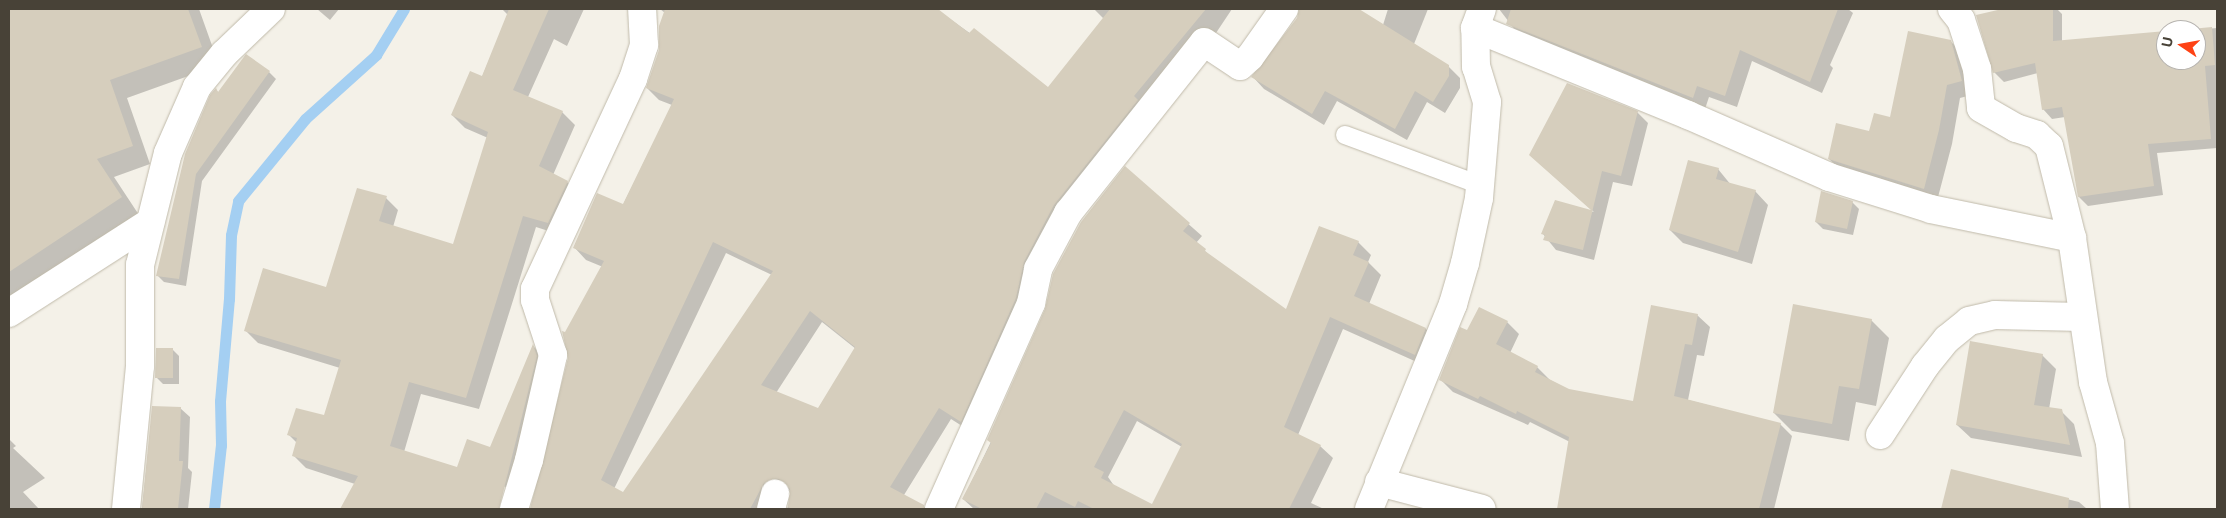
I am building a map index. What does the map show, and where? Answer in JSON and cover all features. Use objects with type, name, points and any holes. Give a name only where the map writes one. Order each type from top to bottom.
[{"type":"street","points":[[126,509],[140,366],[140,265],[168,153],[198,87],[224,54],[271,9]]},
{"type":"street","points":[[514,509],[529,460],[553,355],[535,300],[535,289],[633,78],[644,45],[642,9]]},
{"type":"street","points":[[939,509],[1031,303],[1038,269],[1068,212],[1204,42],[1240,66],[1250,58],[1284,9]]},
{"type":"street","points":[[1952,9],[1961,20],[1976,70],[1981,108],[2009,124],[2037,135],[2050,146],[2072,238],[2080,288],[2081,317],[2093,382],[2110,443],[2115,509]]},
{"type":"street","points":[[1369,509],[1453,304],[1465,263],[1479,188],[1487,102],[1476,66],[1478,18],[1828,177],[1931,209],[2072,238]]},
{"type":"street","points":[[9,313],[150,222]]},
{"type":"street","points":[[1880,435],[1925,366],[1946,339],[1970,321],[1995,315],[2081,317]]},
{"type":"street","points":[[1379,482],[1482,509]]},
{"type":"lane","points":[[1345,135],[1472,182],[1479,188]]},
{"type":"building","points":[[9,9],[188,9],[202,47],[110,80],[133,146],[97,159],[122,197],[9,272]]},
{"type":"building","points":[[509,9],[549,9],[513,90],[563,111],[539,166],[568,181],[548,223],[523,216],[466,398],[409,382],[390,446],[457,467],[467,439],[490,447],[533,344],[537,356],[499,509],[340,509],[358,476],[292,456],[297,438],[287,435],[296,408],[324,415],[341,360],[244,331],[263,268],[326,287],[357,188],[387,196],[379,221],[453,244],[488,132],[451,115],[470,71],[482,76]]},
{"type":"building","points":[[665,9],[938,9],[969,33],[974,28],[1048,87],[1110,9],[1206,9],[1134,96],[1138,100],[1054,205],[1024,262],[1016,298],[961,422],[939,408],[890,487],[924,505],[924,509],[792,509],[788,507],[790,489],[779,479],[764,483],[750,509],[530,509],[568,358],[562,331],[565,332],[604,261],[573,248],[597,193],[623,204],[674,99],[646,88],[659,50],[659,26]],"holes":[[[713,242],[773,271],[623,492],[601,480]],[[810,311],[855,347],[818,408],[761,385]]]},
{"type":"building","points":[[1299,9],[1359,9],[1449,65],[1449,76],[1433,102],[1415,91],[1395,129],[1325,91],[1312,114],[1251,77],[1297,18]]},
{"type":"building","points":[[1511,9],[1838,9],[1810,82],[1740,50],[1725,96],[1697,86],[1693,98],[1506,24]]},
{"type":"building","points":[[2002,9],[2053,9],[2053,41],[2156,32],[2156,70],[2205,70],[2211,139],[2148,144],[2154,186],[2078,197],[2062,107],[2042,110],[2035,63],[1993,73],[1976,15]]},
{"type":"building","points":[[2212,27],[2215,65],[2206,66],[2206,28]]},
{"type":"building","points":[[1908,31],[1951,40],[1962,81],[1947,85],[1939,130],[1924,189],[1828,159],[1836,123],[1869,131],[1874,113],[1890,117]]},
{"type":"building","points":[[246,54],[270,71],[196,174],[179,279],[156,276],[185,154],[210,95],[216,88],[218,92]]},
{"type":"building","points":[[1567,83],[1638,111],[1621,176],[1602,171],[1583,250],[1543,240],[1545,235],[1541,234],[1555,200],[1591,210],[1529,155]]},
{"type":"building","points":[[1688,160],[1719,168],[1716,179],[1756,190],[1738,252],[1669,230]]},
{"type":"building","points":[[1125,166],[1190,223],[1183,231],[1206,249],[1205,251],[1286,309],[1319,226],[1359,241],[1353,255],[1369,262],[1354,296],[1426,328],[1415,355],[1330,317],[1284,427],[1321,445],[1289,509],[1094,509],[1078,501],[1075,507],[1045,492],[1036,509],[982,509],[962,499],[991,443],[987,440],[1045,309],[1053,274],[1081,222]],"holes":[[[1124,410],[1182,444],[1152,504],[1101,478],[1104,472],[1094,467]]]},
{"type":"building","points":[[1821,191],[1853,201],[1847,229],[1815,222]]},
{"type":"building","points":[[1793,304],[1872,319],[1859,389],[1839,386],[1832,424],[1773,413]]},
{"type":"building","points":[[1651,305],[1698,314],[1692,345],[1685,344],[1674,396],[1781,423],[1759,509],[1557,509],[1569,437],[1517,411],[1516,414],[1480,396],[1478,399],[1439,380],[1460,327],[1467,330],[1479,307],[1508,321],[1496,344],[1538,366],[1535,372],[1569,389],[1633,401]]},
{"type":"building","points":[[1970,341],[2043,354],[2034,405],[2062,409],[2070,445],[1956,425]]},
{"type":"building","points":[[156,348],[173,348],[173,378],[155,378]]},
{"type":"building","points":[[152,406],[181,407],[179,461],[183,461],[178,509],[142,509]]},
{"type":"building","points":[[1951,469],[2069,498],[2068,509],[1941,509]]},
{"type":"waterway","points":[[214,509],[221,445],[220,401],[229,299],[231,235],[238,201],[305,119],[376,55],[404,9]]}]
